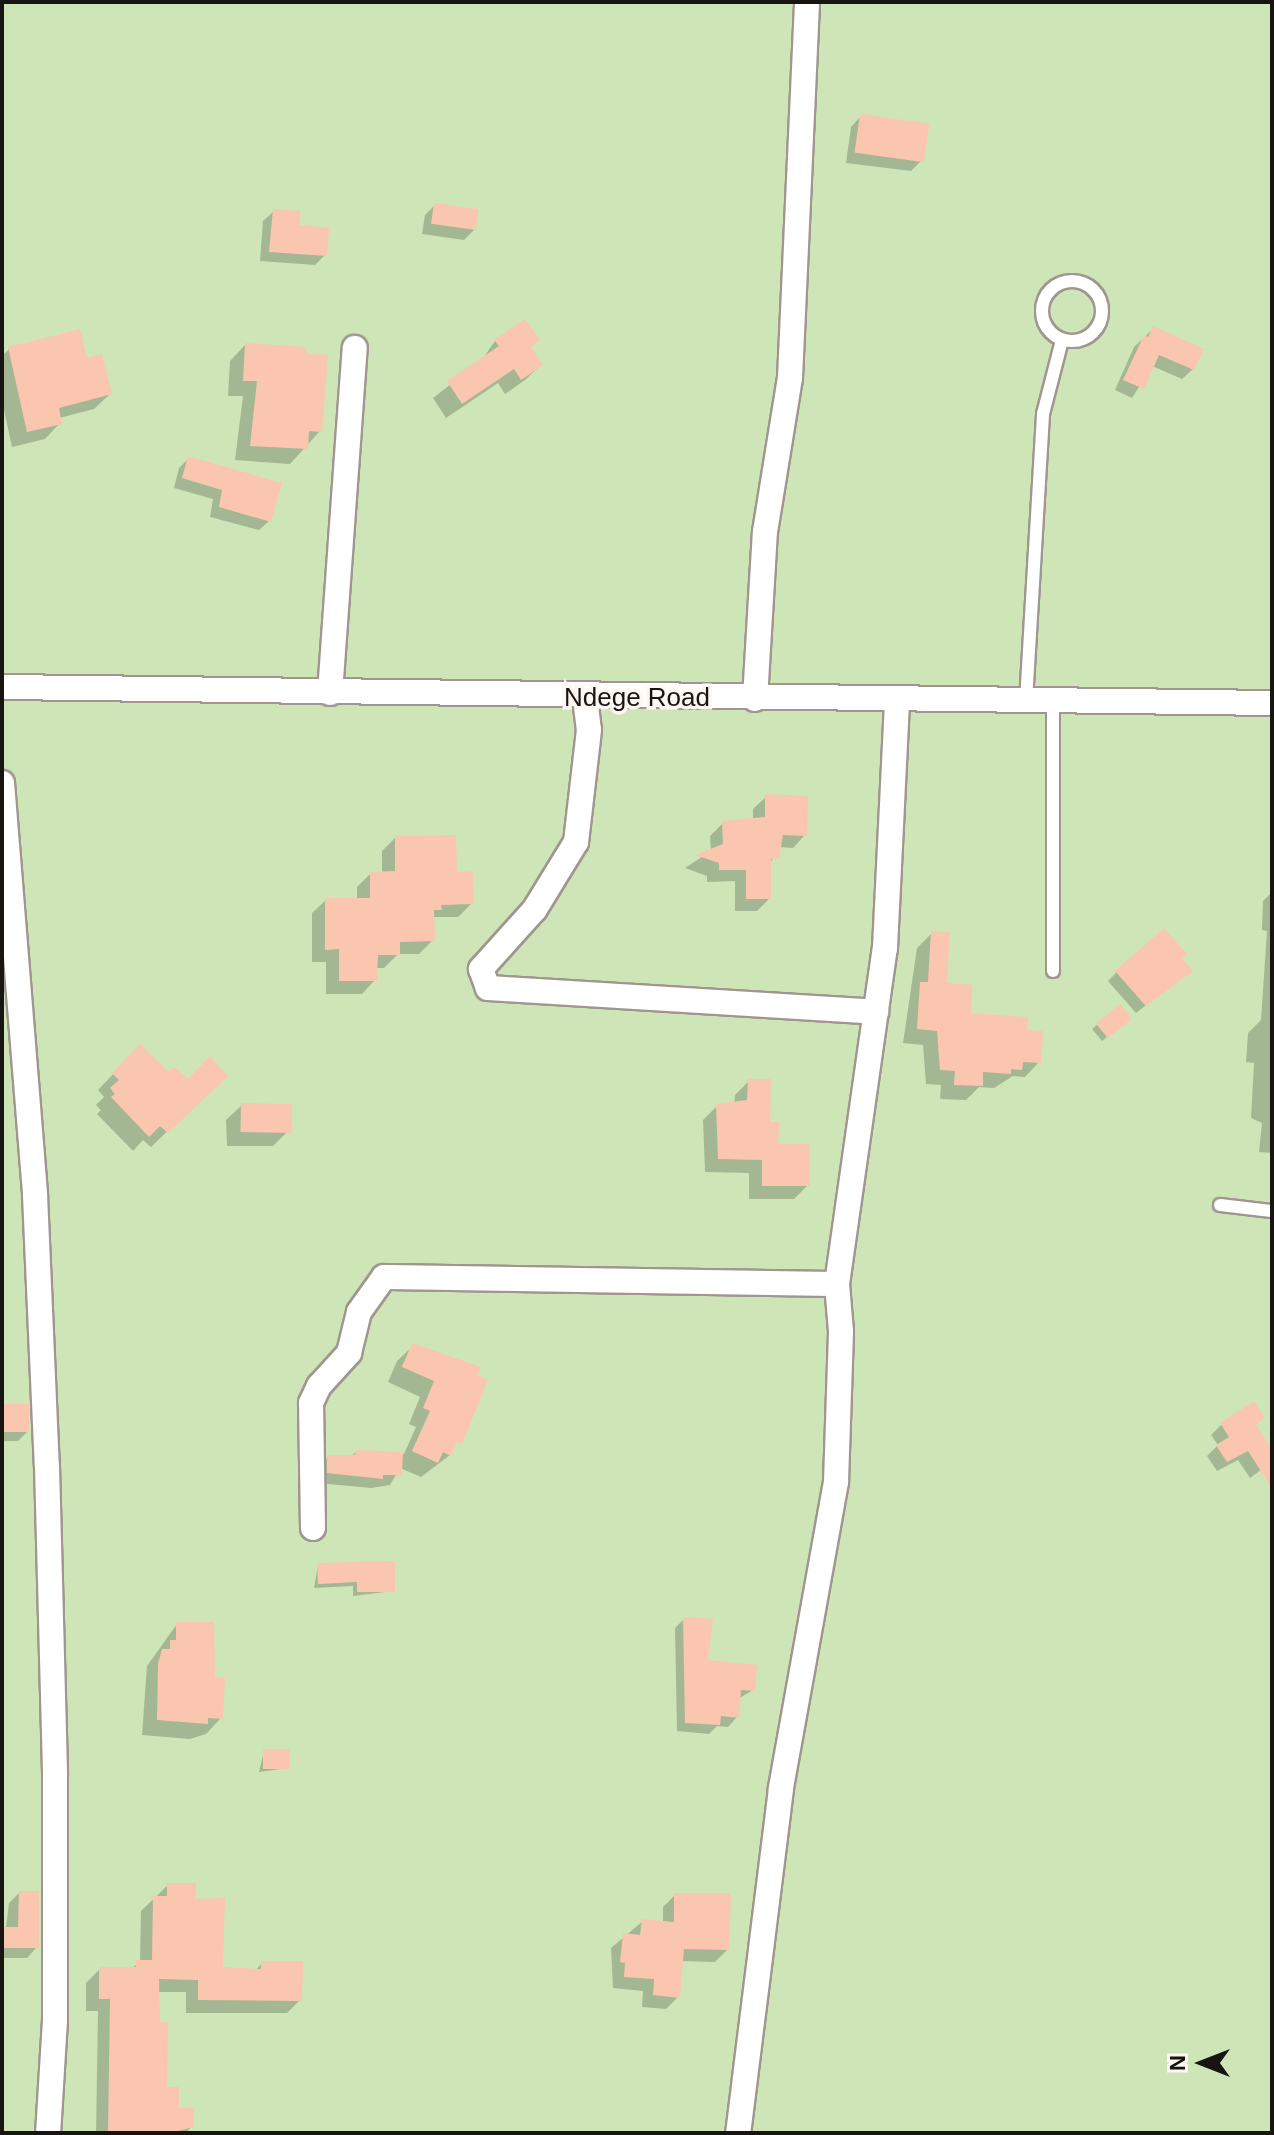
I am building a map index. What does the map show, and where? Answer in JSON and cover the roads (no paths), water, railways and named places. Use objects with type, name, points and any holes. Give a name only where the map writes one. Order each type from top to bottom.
[{"type":"street","points":[[755,699],[765,532],[790,378],[807,2]]},
{"type":"street","points":[[330,693],[355,348]]},
{"type":"street","name":"Ndege Road","points":[[2,687],[585,698],[1272,703]]},
{"type":"street","points":[[585,698],[589,730],[576,842],[535,909],[481,969],[488,988],[876,1012]]},
{"type":"street","points":[[738,2133],[781,1789],[836,1482],[841,1332],[837,1284],[885,948],[897,700]]},
{"type":"street","points":[[2,783],[35,1195],[47,1466],[55,1775],[55,2020],[48,2133]]},
{"type":"street","points":[[313,1528],[311,1403],[319,1386],[349,1353],[359,1312],[384,1277],[837,1284]]},
{"type":"lane","points":[[1062,282],[1083,283],[1102,306],[1098,327],[1082,340],[1062,340],[1046,326],[1043,305],[1062,282]]},
{"type":"lane","points":[[1026,701],[1043,414],[1062,340]]},
{"type":"lane","points":[[1053,701],[1053,971]]},
{"type":"lane","points":[[1220,1205],[1272,1211]]}]
